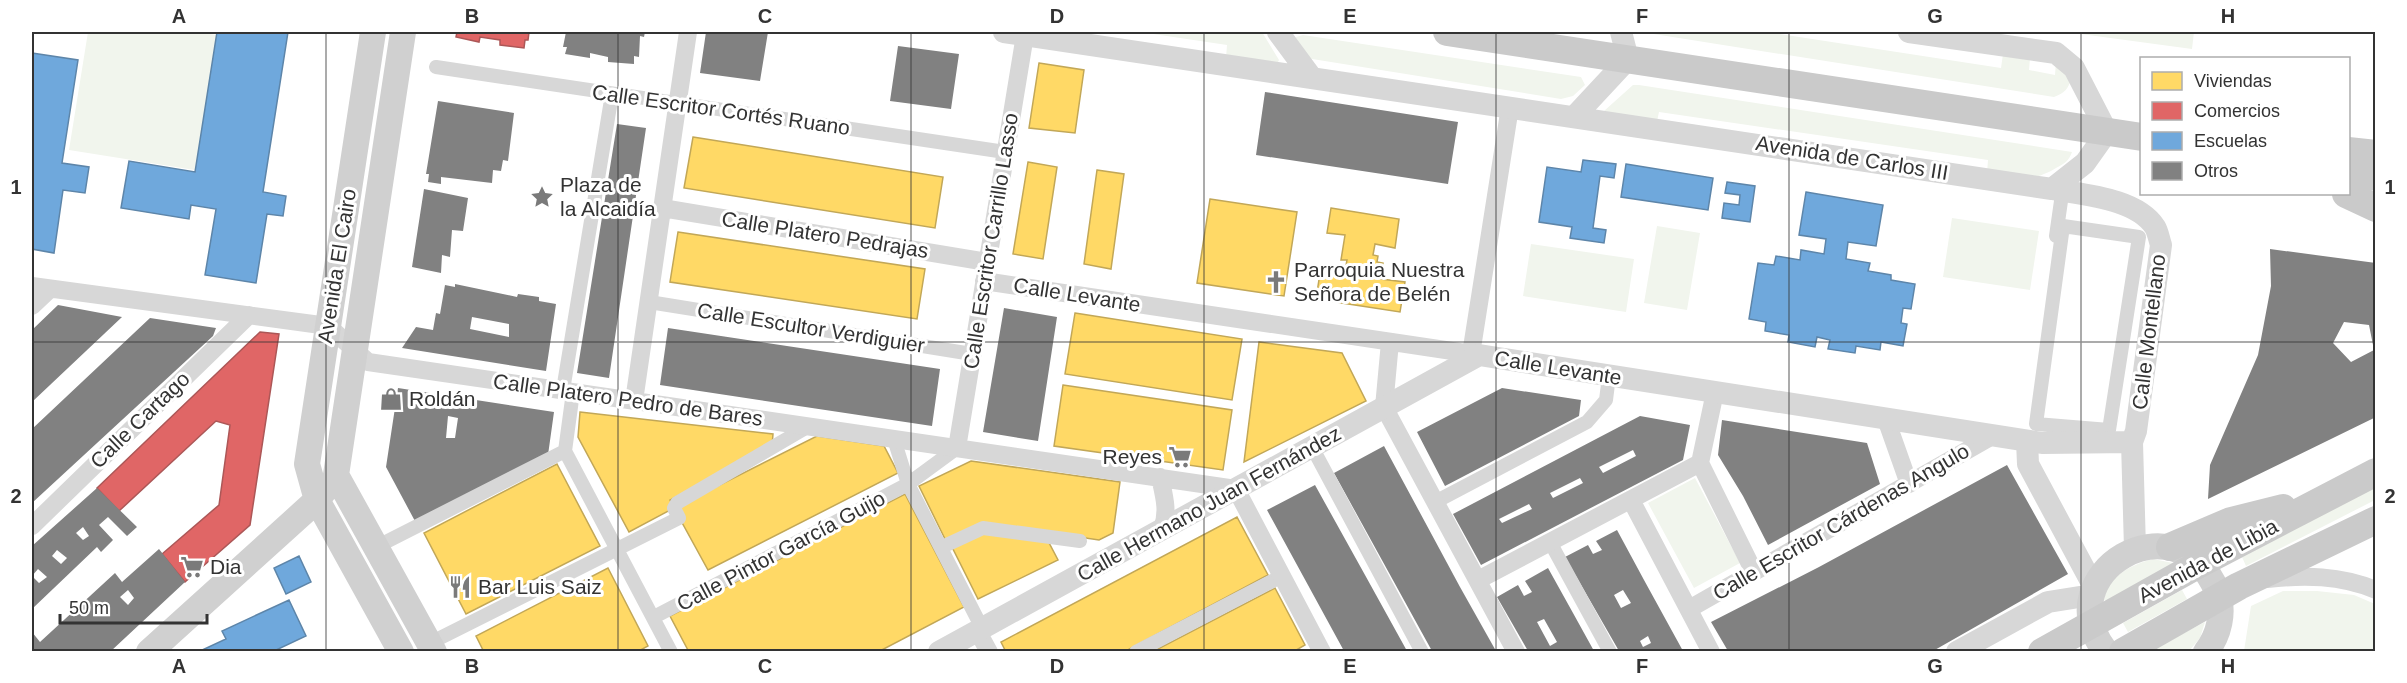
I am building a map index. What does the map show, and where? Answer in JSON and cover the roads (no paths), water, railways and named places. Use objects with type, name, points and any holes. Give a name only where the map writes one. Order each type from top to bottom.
[{"type":"main road","name":"Avenida El Cairo","points":[[373,32],[307,464],[317,500],[401,651]]},
{"type":"main road","name":"Avenida El Cairo","points":[[317,500],[336,475],[403,32]]},
{"type":"main road","points":[[1447,32],[2140,137]]},
{"type":"main road","points":[[2350,151],[2376,154]]},
{"type":"main road","points":[[2350,170],[2376,177]]},
{"type":"main road","points":[[2348,195],[2376,208]]},
{"type":"main road","name":"Avenida de Libia","points":[[2042,651],[2201,563],[2376,472]]},
{"type":"main road","points":[[336,475],[432,647]]},
{"type":"main road","points":[[2170,547],[2231,521],[2324,499]]},
{"type":"main road","points":[[149,651],[317,500]]},
{"type":"main road","name":"Avenida de Libia","points":[[2123,651],[2250,580],[2376,520]]},
{"type":"main road","points":[[2106,651],[2099,643],[2092,624],[2090,606],[2093,591],[2107,567],[2120,556],[2135,549],[2152,546],[2170,547],[2186,553],[2201,563],[2211,577],[2219,597],[2221,639],[2206,651]]},
{"type":"street","points":[[634,401],[688,32]]},
{"type":"street","points":[[1278,32],[1312,78]]},
{"type":"street","points":[[1574,117],[1628,59],[1621,32]]},
{"type":"street","points":[[1909,32],[1958,35],[2056,54],[2074,68],[2107,132],[2085,163],[2056,195],[2028,441],[2028,464],[2093,591],[2048,602],[1957,651]]},
{"type":"street","name":"Avenida de Carlos III","points":[[1014,33],[1510,107],[2056,195]]},
{"type":"street","name":"Calle Escritor Carrillo Lasso","points":[[957,448],[1005,152],[1014,33]]},
{"type":"street","name":"Calle Escritor Cortés Ruano","points":[[436,67],[1005,152]]},
{"type":"street","points":[[612,94],[568,391],[565,451],[671,651]]},
{"type":"street","points":[[1475,355],[1510,107]]},
{"type":"street","name":"Calle Montellano","points":[[2056,195],[2119,204],[2140,212],[2156,228],[2161,245],[2136,431],[2132,442],[2135,549]]},
{"type":"street","name":"Calle Platero Pedrajas","points":[[662,208],[987,262]]},
{"type":"street","points":[[2063,226],[2139,237],[2109,430],[2036,424],[2063,226]]},
{"type":"street","name":"Calle Levante","points":[[984,281],[2028,441],[2043,443],[2132,442]]},
{"type":"street","points":[[32,286],[328,326]]},
{"type":"street","points":[[32,306],[50,289]]},
{"type":"street","name":"Calle Escultor Verdiguier","points":[[649,302],[972,354]]},
{"type":"street","name":"Calle Cartago","points":[[32,525],[249,315]]},
{"type":"street","name":"Calle Platero Pedro de Bares","points":[[328,326],[368,362],[1236,489]]},
{"type":"street","points":[[1390,342],[1384,407],[1516,651]]},
{"type":"street","name":"Calle Hermano Juan Fernández","points":[[939,651],[1475,355]]},
{"type":"street","points":[[1435,502],[1587,422],[1606,400],[1609,376]]},
{"type":"street","points":[[1714,392],[1700,464],[1754,572]]},
{"type":"street","points":[[1886,419],[1909,484]]},
{"type":"street","points":[[432,647],[679,518],[675,508],[677,503],[809,426]]},
{"type":"street","name":"Calle Escritor Cárdenas Angulo","points":[[1689,609],[1994,435]]},
{"type":"street","name":"Calle Pintor García Guijo","points":[[894,439],[908,484],[942,547],[980,629]]},
{"type":"street","points":[[1312,447],[1422,651]]},
{"type":"street","name":"Calle Pintor García Guijo","points":[[654,617],[908,484],[957,448]]},
{"type":"street","points":[[376,547],[565,451]]},
{"type":"street","points":[[1478,580],[1700,464]]},
{"type":"street","points":[[1160,477],[1166,503],[1166,519],[1162,529]]},
{"type":"street","points":[[1236,489],[1322,651]]},
{"type":"street","points":[[1631,500],[1711,651]]},
{"type":"street","points":[[942,547],[983,528],[1080,541]]},
{"type":"street","points":[[1550,542],[1610,651]]},
{"type":"street","points":[[1136,651],[1282,576]]},
{"type":"street","points":[[2250,580],[2294,576],[2335,578],[2376,590]]},
{"type":"street","points":[[980,629],[988,651]]},
{"type":"place","name":"Plaza de la Alcaidía","points":[[542,197]]},
{"type":"place","name":"Parroquia Nuestra Señora de Belén","points":[[1276,282]]},
{"type":"place","name":"Roldán","points":[[391,399]]},
{"type":"place","name":"Reyes","points":[[1180,457]]},
{"type":"place","name":"Dia","points":[[192,567]]},
{"type":"place","name":"Bar Luis Saiz","points":[[460,587]]}]
